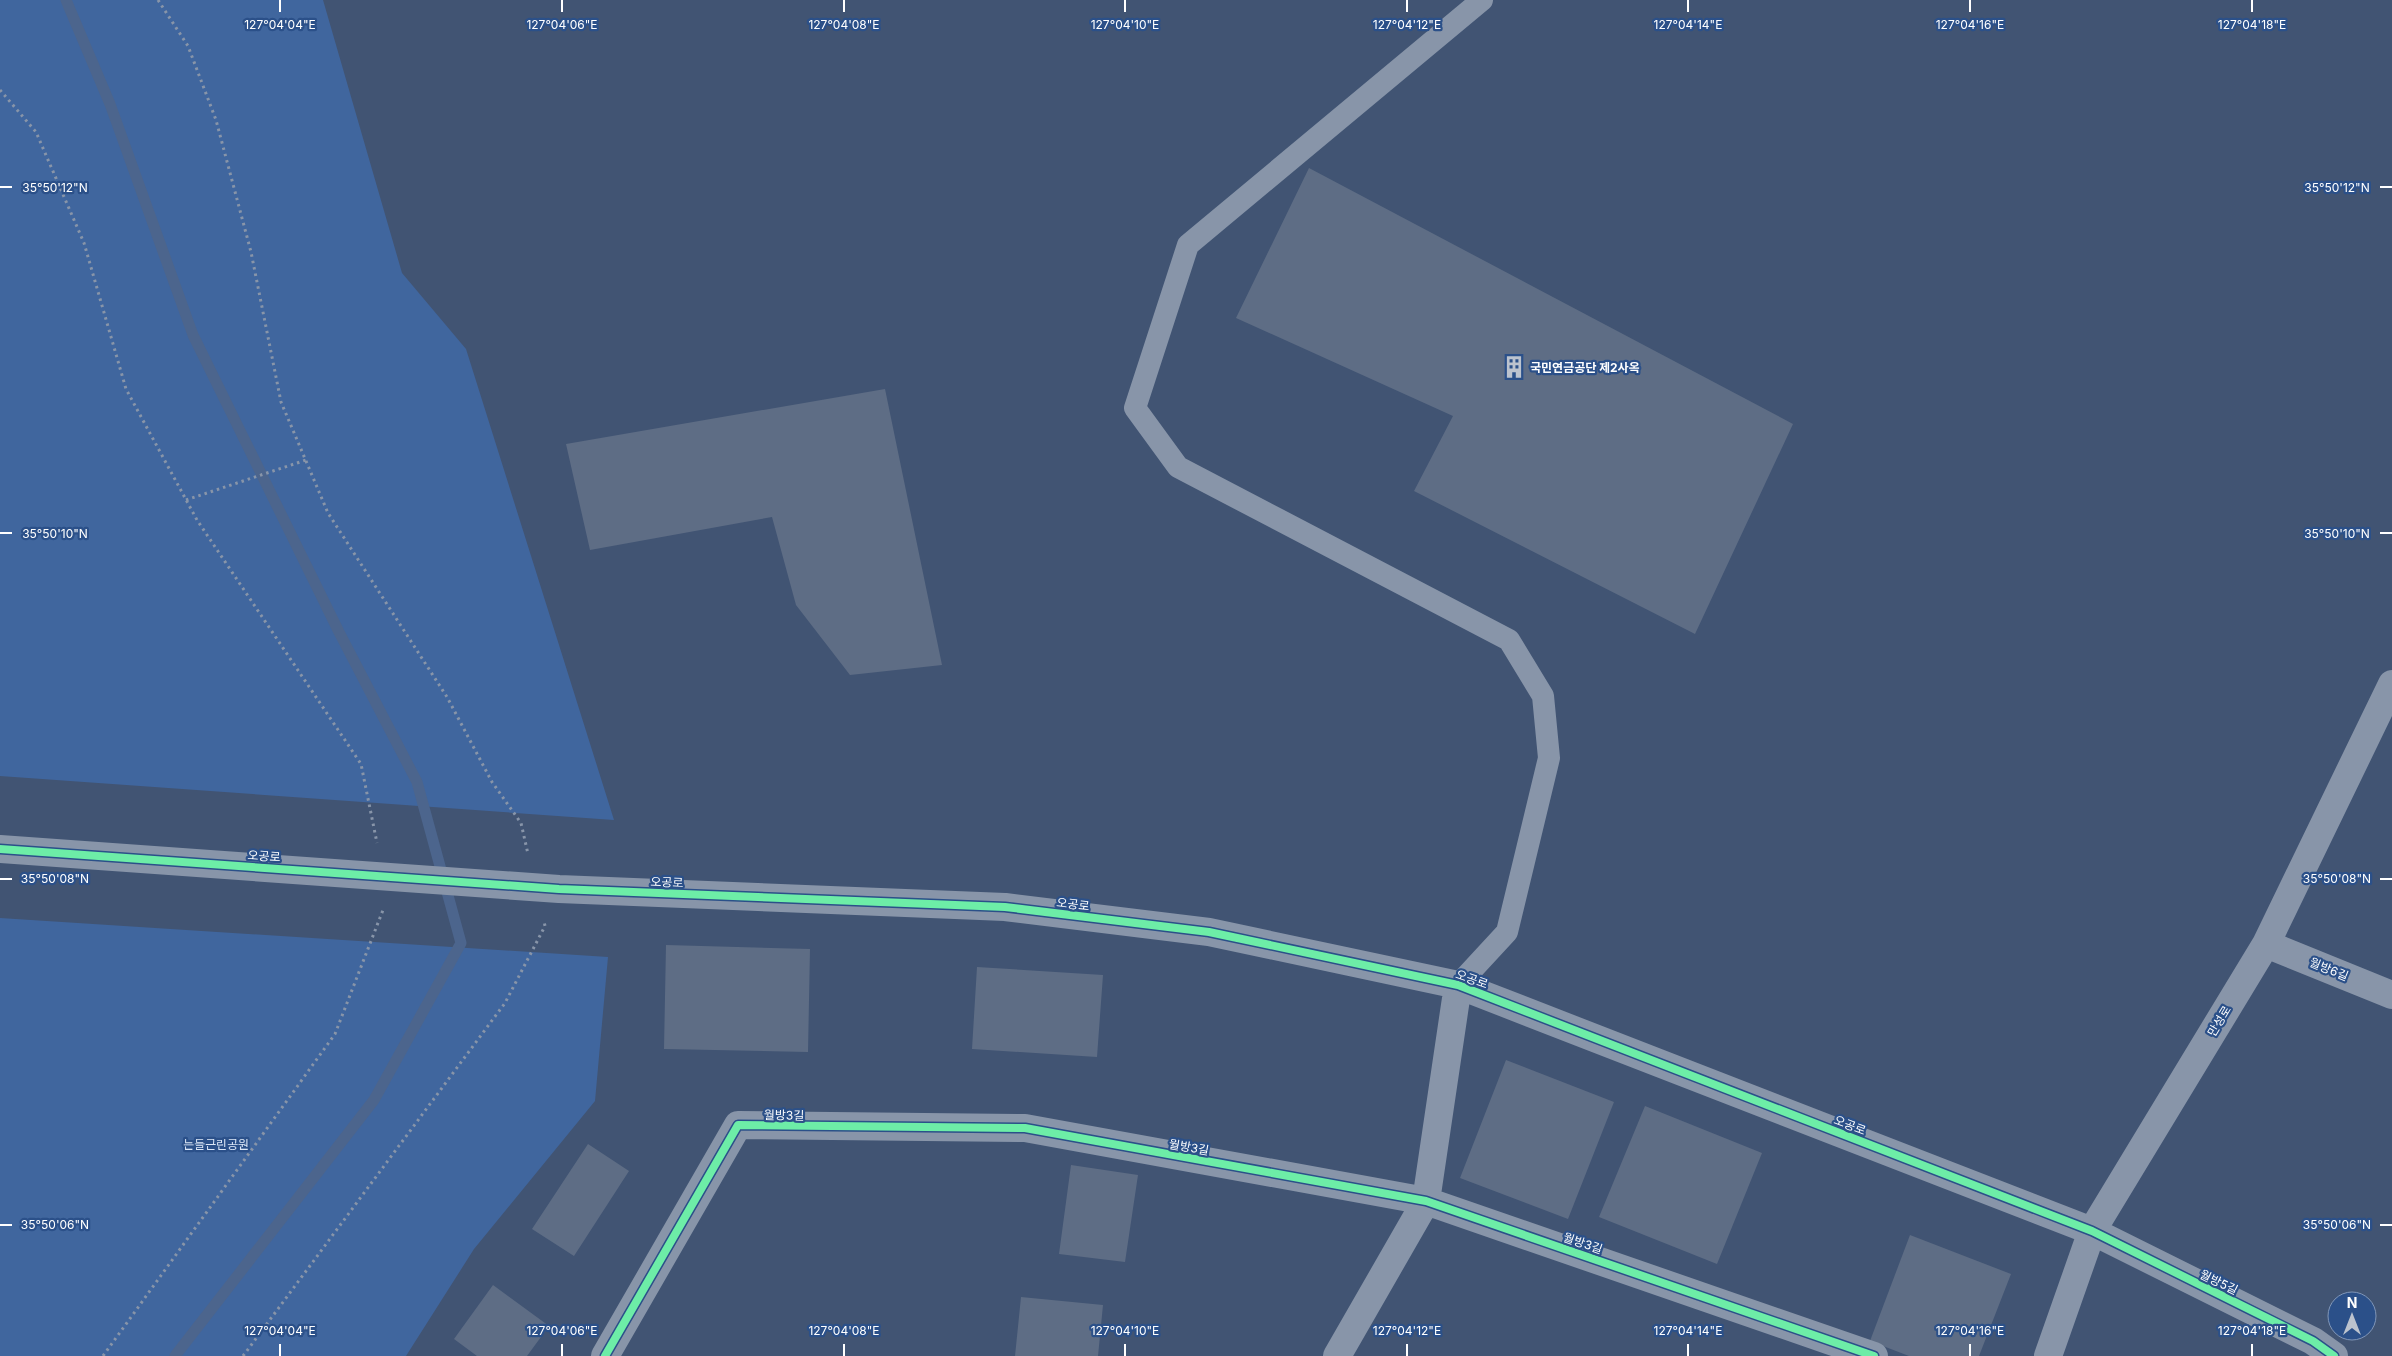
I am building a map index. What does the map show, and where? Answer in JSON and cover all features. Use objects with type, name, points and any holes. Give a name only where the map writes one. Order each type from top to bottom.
[{"type":"street","name":"만성로","points":[[2048,1356],[2092,1231],[2266,944],[2392,684]]},
{"type":"street","name":"오공로","points":[[0,849],[559,889],[1005,907],[1209,932],[1458,985],[2092,1231]]},
{"type":"street","name":"월방6길","points":[[2266,944],[2392,995]]},
{"type":"street","points":[[1337,1356],[1426,1201],[1458,985]]},
{"type":"street","name":"월방3길","points":[[605,1356],[738,1125],[1025,1128],[1426,1201],[1874,1356]]},
{"type":"street","name":"월방5길","points":[[2092,1231],[2313,1342],[2334,1356]]},
{"type":"lane","points":[[1458,985],[1507,932],[1549,758],[1543,696],[1509,640],[1178,467],[1135,408],[1188,245],[1482,0]]},
{"type":"path","points":[[158,0],[188,46],[216,120],[251,252],[281,402],[328,513],[447,697],[492,782],[521,823],[530,861]]},
{"type":"path","points":[[0,90],[36,132],[84,242],[126,389],[197,520],[361,764],[378,849]]},
{"type":"path","points":[[186,500],[306,460]]},
{"type":"path","points":[[103,1356],[335,1034],[385,905]]},
{"type":"path","points":[[242,1356],[505,1003],[545,926],[543,917]]},
{"type":"green space","points":[[0,0],[323,0],[402,273],[466,349],[614,820],[0,776]]},
{"type":"green space","name":"는들근린공원","points":[[0,918],[608,957],[595,1101],[474,1249],[406,1356],[0,1356]]},
{"type":"building","name":"국민연금공단 제2사옥","points":[[1309,168],[1793,424],[1695,634],[1414,491],[1453,416],[1236,318]]},
{"type":"building","points":[[885,389],[942,665],[850,675],[796,605],[772,517],[590,550],[566,444]]},
{"type":"building","points":[[666,945],[810,949],[808,1052],[664,1049]]},
{"type":"building","points":[[977,967],[1103,975],[1097,1057],[972,1049]]},
{"type":"building","points":[[1506,1060],[1614,1102],[1568,1219],[1460,1178]]},
{"type":"building","points":[[1645,1106],[1762,1153],[1717,1264],[1599,1217]]},
{"type":"building","points":[[588,1144],[629,1171],[574,1256],[532,1229]]},
{"type":"building","points":[[1071,1165],[1138,1175],[1125,1262],[1059,1254]]},
{"type":"building","points":[[1910,1235],[2011,1274],[1979,1356],[1909,1356],[1870,1341]]},
{"type":"building","points":[[493,1285],[549,1326],[527,1356],[477,1356],[454,1339]]},
{"type":"building","points":[[1021,1297],[1103,1305],[1098,1356],[1015,1356]]},
{"type":"waterway","points":[[66,0],[110,104],[193,335],[339,632],[417,782],[461,943],[374,1100],[175,1356]]},
{"type":"cycle path","points":[[0,849],[559,889],[1005,907],[1209,932],[1458,985],[2092,1231],[2313,1341],[2334,1356]]},
{"type":"cycle path","points":[[605,1356],[738,1125],[1025,1128],[1426,1201],[1874,1356]]},
{"type":"place","name":"국민연금공단 제2사옥","points":[[1514,367]]}]
